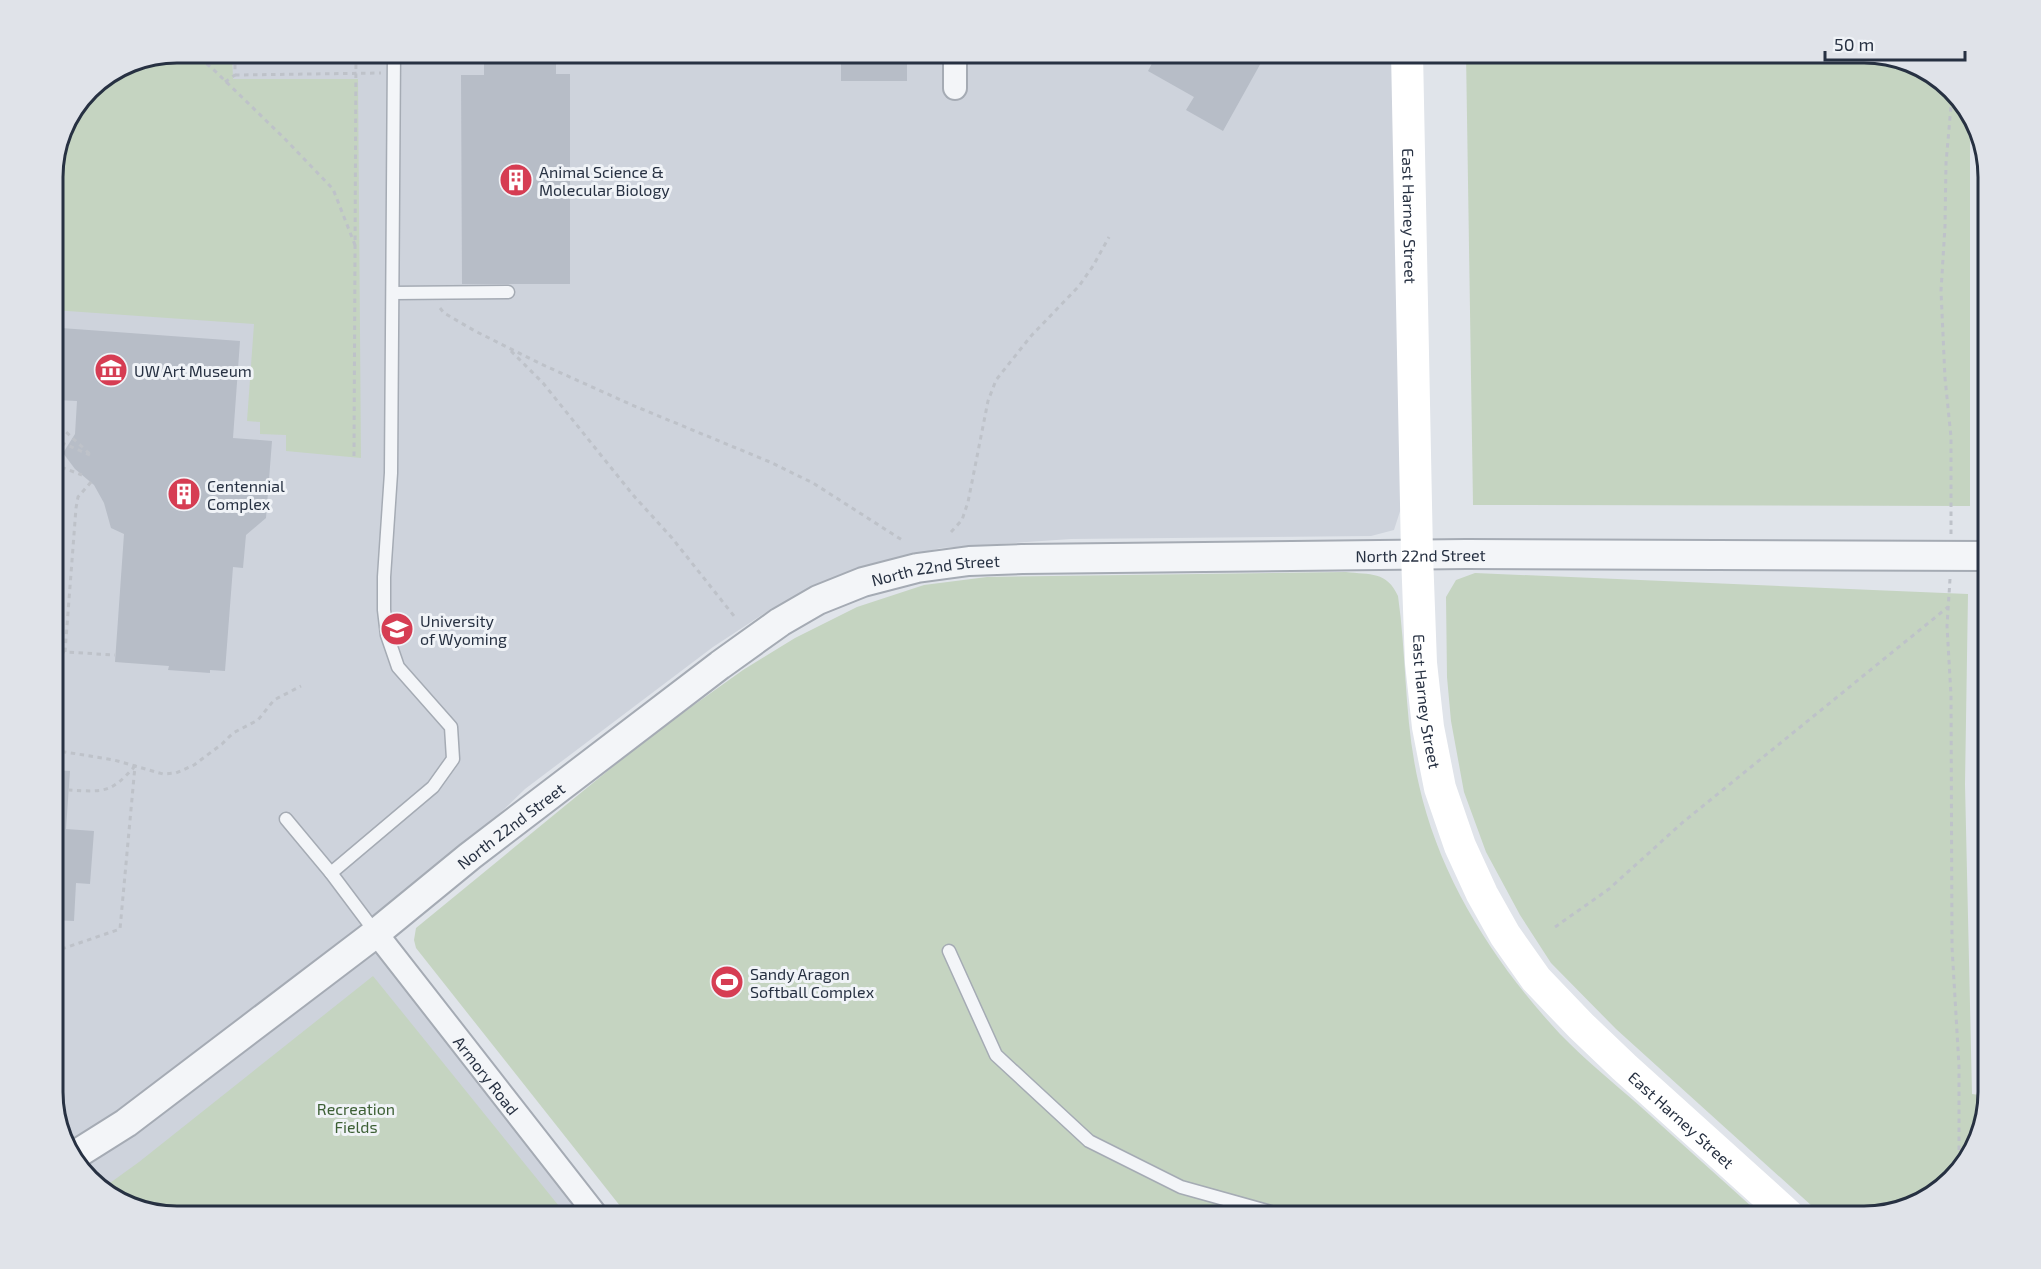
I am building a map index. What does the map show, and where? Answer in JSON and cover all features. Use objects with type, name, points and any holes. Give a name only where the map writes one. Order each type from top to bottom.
[{"type":"main road","name":"East Harney Street","points":[[1407,63],[1417,554],[1423,684],[1428,727],[1440,788],[1460,846],[1482,894],[1505,935],[1536,979],[1581,1026],[1778,1206]]},
{"type":"street","points":[[955,63],[955,88]]},
{"type":"street","name":"North 22nd Street","points":[[80,1152],[126,1123],[376,933],[470,856],[720,665],[780,622],[818,600],[863,582],[917,568],[969,561],[1417,554],[1978,556]]},
{"type":"street","name":"Armory Road","points":[[376,933],[589,1206]]},
{"type":"lane","points":[[332,873],[433,787],[453,759],[451,727],[398,667],[387,635],[384,610],[391,474],[394,63]]},
{"type":"lane","points":[[393,293],[508,292]]},
{"type":"lane","points":[[286,819],[332,873],[376,933]]},
{"type":"lane","points":[[949,951],[996,1055],[1089,1141],[1181,1187],[1249,1206]]},
{"type":"path","points":[[205,63],[284,138],[333,189],[356,247]]},
{"type":"path","points":[[235,63],[235,75]]},
{"type":"path","points":[[354,456],[356,63]]},
{"type":"path","points":[[225,82],[235,75],[394,74]]},
{"type":"path","points":[[1952,105],[1946,163],[1941,291],[1945,378],[1951,437],[1951,556],[1947,626],[1951,695],[1952,947],[1959,1066],[1959,1154]]},
{"type":"path","points":[[951,532],[962,520],[968,502],[988,400],[996,380],[1031,336],[1079,286],[1109,237]]},
{"type":"path","points":[[427,293],[444,313],[475,331],[632,405],[770,462],[805,479],[902,540]]},
{"type":"path","points":[[508,348],[543,383],[734,616]]},
{"type":"path","points":[[63,429],[92,456],[63,443]]},
{"type":"path","points":[[63,468],[82,475]]},
{"type":"path","points":[[91,482],[78,497],[76,508],[65,652],[115,655]]},
{"type":"path","points":[[1555,927],[1609,889],[1682,823],[1948,607]]},
{"type":"path","points":[[63,752],[114,760],[163,774],[176,773],[194,765],[233,733],[258,720],[274,700],[301,686]]},
{"type":"path","points":[[69,790],[98,792],[107,789],[120,782],[135,766]]},
{"type":"path","points":[[63,949],[120,929],[135,766]]},
{"type":"shaded area","name":"University of Wyoming","points":[[177,63],[1393,63],[1402,505],[1394,530],[1371,536],[1071,539],[941,548],[873,564],[768,611],[713,647],[525,789],[376,933],[580,1206],[162,1205],[120,1191],[96,1173],[78,1149],[67,1121],[63,1099],[63,170],[67,148],[75,127],[96,96],[120,78],[141,69]]},
{"type":"green space","points":[[232,63],[233,79],[358,79],[361,458],[286,451],[286,435],[260,434],[260,422],[247,421],[254,324],[63,311],[63,170],[67,148],[82,114],[96,96],[120,78],[141,69],[162,64]]},
{"type":"green space","points":[[1466,63],[1879,64],[1921,78],[1945,96],[1963,120],[1970,136],[1970,506],[1473,505]]},
{"type":"green space","points":[[1346,572],[1370,574],[1389,582],[1398,596],[1408,714],[1419,785],[1428,820],[1441,854],[1473,918],[1514,979],[1560,1034],[1751,1206],[620,1206],[416,948],[414,940],[416,928],[649,737],[743,670],[795,638],[857,607],[924,585],[987,577]]},
{"type":"green space","points":[[1475,573],[1968,594],[1965,784],[1972,1094],[1978,1095],[1974,1121],[1969,1135],[1963,1149],[1945,1173],[1921,1191],[1893,1202],[1864,1206],[1812,1206],[1616,1029],[1551,963],[1520,915],[1486,852],[1464,792],[1451,721],[1447,677],[1446,597],[1456,580]]},
{"type":"green space","name":"Recreation Fields","points":[[373,976],[559,1206],[162,1205],[134,1197],[110,1183]]},
{"type":"building","name":"Animal Science & Molecular Biology","points":[[484,63],[556,63],[556,74],[570,74],[570,284],[462,284],[461,75],[484,75]]},
{"type":"building","points":[[841,63],[907,63],[907,81],[841,81]]},
{"type":"building","points":[[1152,63],[1261,63],[1223,131],[1186,110],[1194,97],[1148,71]]},
{"type":"building","name":"Centennial Complex","points":[[63,328],[240,341],[233,438],[272,441],[266,518],[246,535],[243,568],[233,567],[225,671],[210,670],[210,673],[168,670],[169,666],[115,662],[124,534],[111,528],[104,503],[94,485],[75,469],[63,453],[75,434],[77,401],[63,400]]},
{"type":"building","points":[[63,771],[70,771],[66,829],[94,831],[90,884],[76,883],[74,921],[63,920]]},
{"type":"place","name":"Animal Science & Molecular Biology","points":[[516,180]]},
{"type":"place","name":"UW Art Museum","points":[[111,370]]},
{"type":"place","name":"Centennial Complex","points":[[184,494]]},
{"type":"place","name":"University of Wyoming","points":[[397,629]]},
{"type":"place","name":"Sandy Aragon Softball Complex","points":[[727,982]]}]
